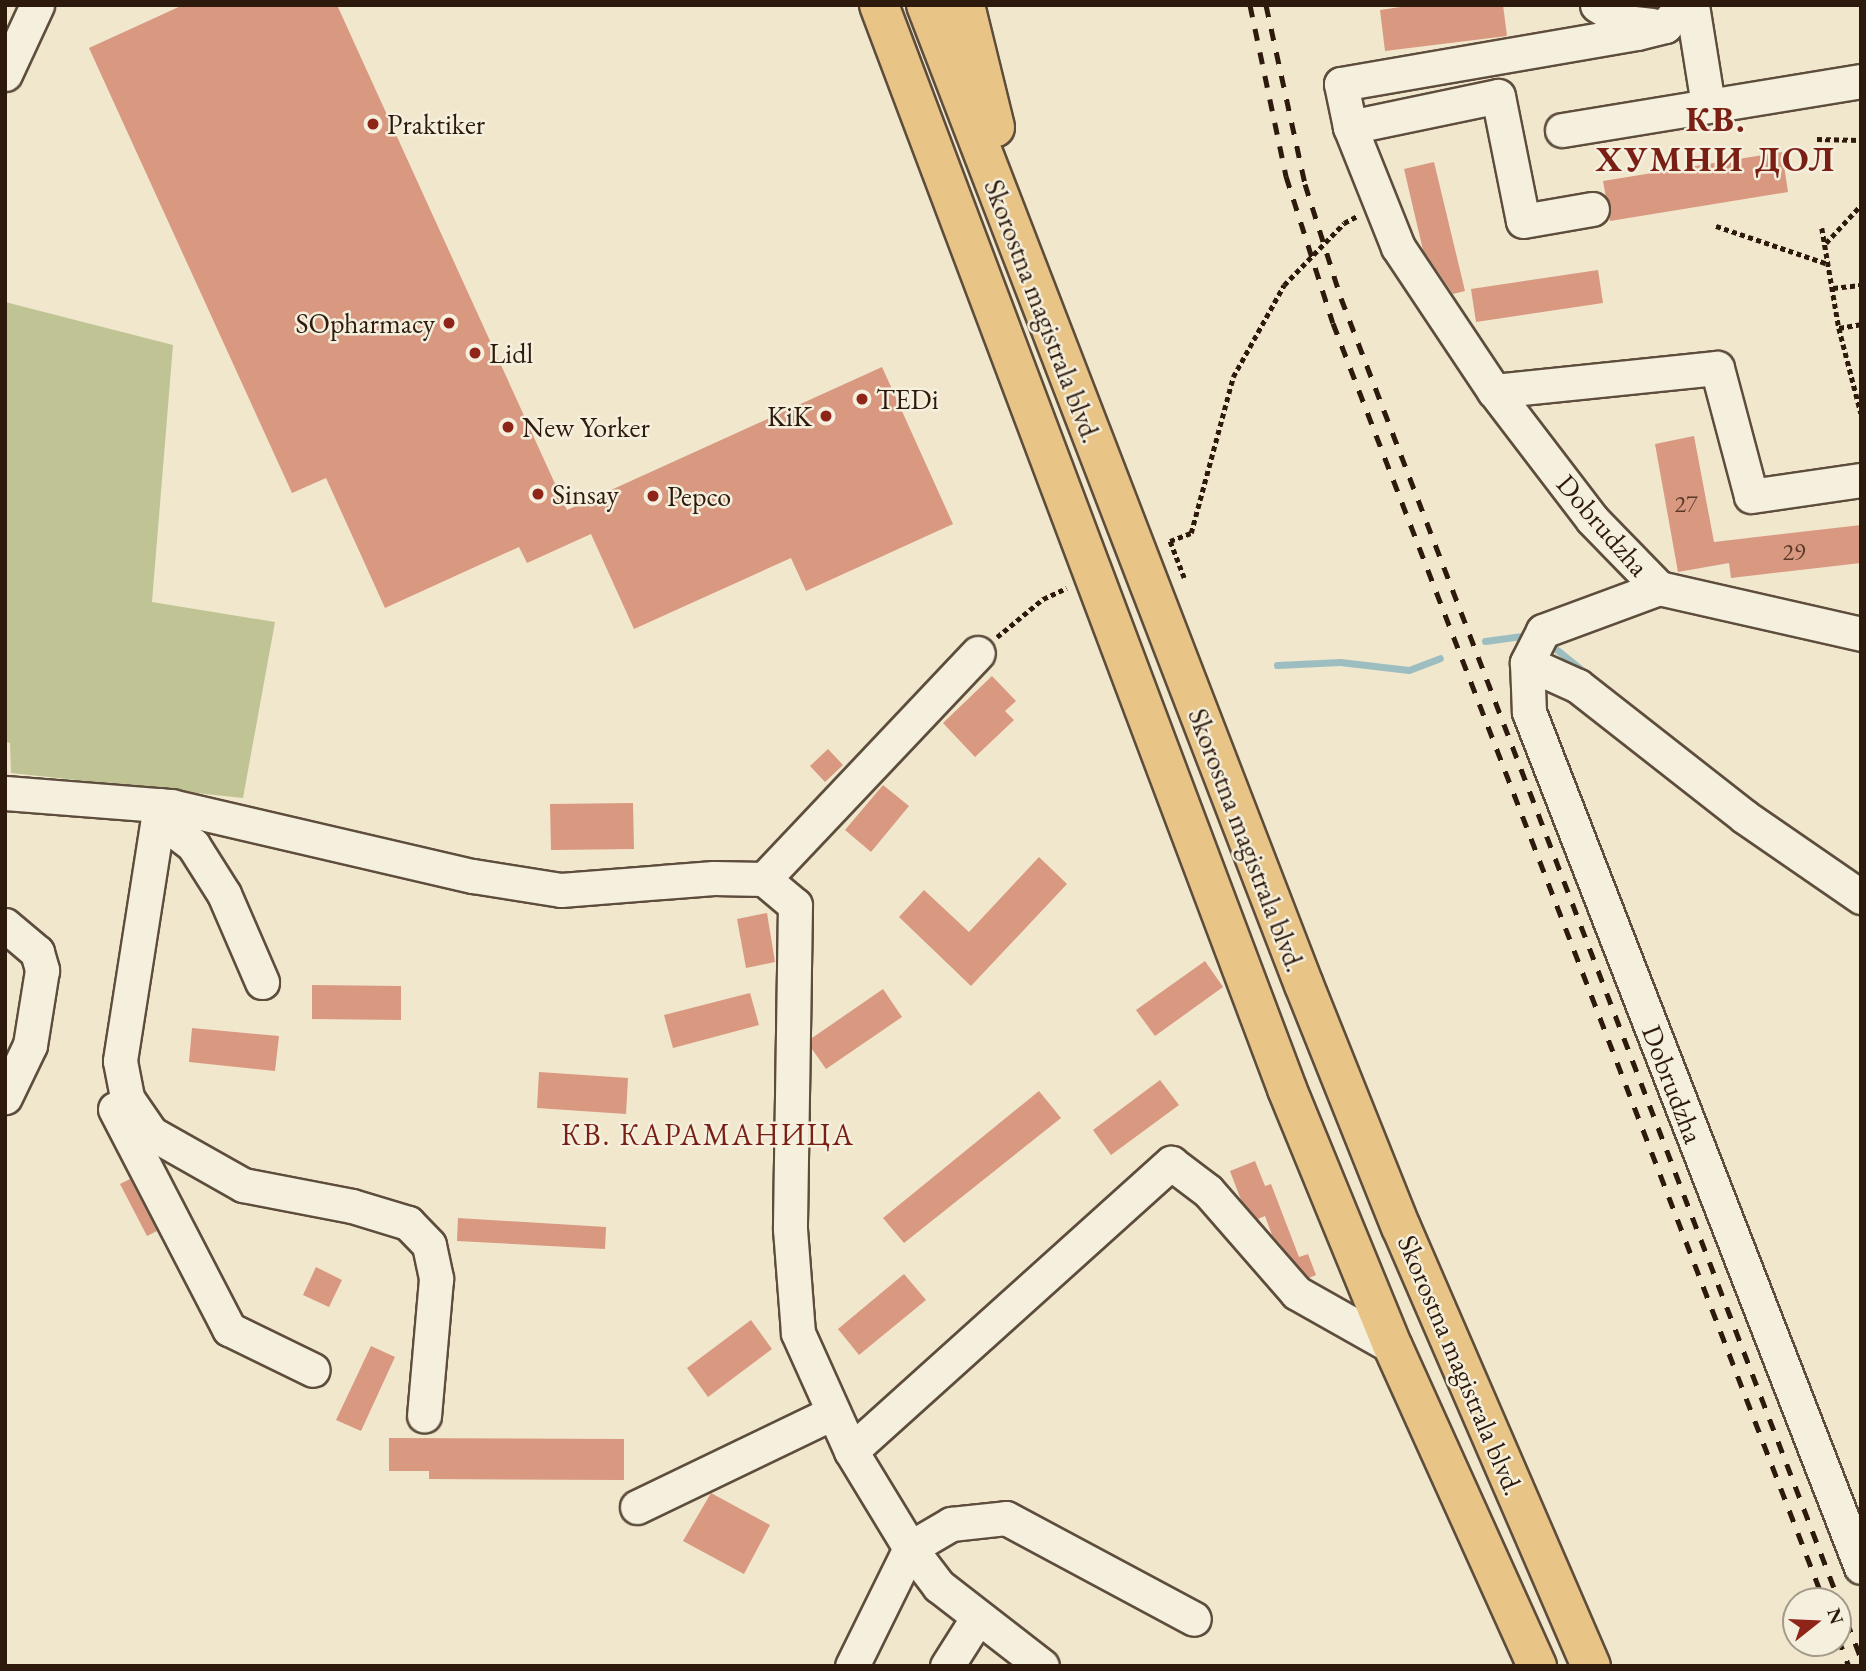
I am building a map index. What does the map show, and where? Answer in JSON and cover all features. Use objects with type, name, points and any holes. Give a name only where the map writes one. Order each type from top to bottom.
[{"type":"highway","points":[[856,5],[917,103]]},
{"type":"highway","name":"Skorostna magistrala blvd.","points":[[879,5],[1287,1089],[1393,1347],[1537,1666]]},
{"type":"highway","name":"Skorostna magistrala blvd.","points":[[926,5],[1033,289],[1401,1227],[1591,1666]]},
{"type":"highway","points":[[965,5],[1033,289]]},
{"type":"street","points":[[5,74],[37,5]]},
{"type":"street","points":[[1597,5],[1625,22],[1674,15]]},
{"type":"street","points":[[1692,5],[1708,105]]},
{"type":"street","name":"Dobrudzha","points":[[1674,15],[1341,84],[1350,127],[1378,206],[1398,247],[1494,391],[1592,519],[1659,588],[1534,646],[1529,712],[1861,1567]]},
{"type":"street","points":[[1562,131],[1861,81]]},
{"type":"street","points":[[1350,127],[1498,96],[1523,221],[1592,209]]},
{"type":"street","points":[[1494,391],[1717,368],[1751,496],[1861,480]]},
{"type":"street","points":[[1659,588],[1861,634]]},
{"type":"street","points":[[1534,646],[1578,686],[1745,817],[1861,897]]},
{"type":"street","points":[[764,879],[978,653]]},
{"type":"street","points":[[5,793],[160,812],[473,876],[562,890],[713,878],[764,879],[795,905],[790,1229],[798,1333],[851,1451],[910,1548],[939,1586],[1042,1666]]},
{"type":"street","points":[[160,812],[193,845],[218,884],[262,982]]},
{"type":"street","points":[[160,812],[120,1061],[116,1114],[229,1329],[313,1370]]},
{"type":"street","points":[[5,925],[37,952],[42,971],[30,1045],[5,1097]]},
{"type":"street","points":[[120,1061],[127,1098],[151,1133],[195,1160],[243,1185],[352,1206],[408,1223],[429,1245],[436,1279],[424,1416]]},
{"type":"street","points":[[851,1451],[1171,1163],[1208,1191],[1297,1293],[1393,1347]]},
{"type":"street","points":[[637,1507],[832,1413]]},
{"type":"street","points":[[852,1666],[910,1548],[951,1524],[1006,1518],[1194,1619]]},
{"type":"street","points":[[947,1666],[978,1617]]},
{"type":"path","points":[[1817,139],[1861,140]]},
{"type":"path","points":[[1825,243],[1861,205]]},
{"type":"path","points":[[1184,578],[1170,541],[1191,533],[1233,377],[1284,285],[1344,223],[1378,206]]},
{"type":"path","points":[[1716,226],[1828,264]]},
{"type":"path","points":[[1822,228],[1839,328],[1861,413]]},
{"type":"path","points":[[1833,288],[1861,285]]},
{"type":"path","points":[[1839,328],[1861,324]]},
{"type":"path","points":[[978,653],[1044,599],[1067,588]]},
{"type":"green space","points":[[5,302],[173,345],[152,602],[275,622],[243,798],[11,773],[10,743],[5,742]]},
{"type":"building","points":[[183,5],[337,5],[567,510],[882,367],[953,524],[806,591],[791,558],[634,629],[591,534],[527,563],[519,547],[385,608],[326,478],[292,493],[89,48]]},
{"type":"building","points":[[1414,5],[1503,5],[1507,36],[1385,51],[1380,10]]},
{"type":"building","points":[[1782,152],[1788,192],[1610,221],[1603,181]]},
{"type":"building","points":[[1434,162],[1465,291],[1453,294],[1423,250],[1404,169]]},
{"type":"building","points":[[1598,270],[1603,303],[1476,322],[1471,289]]},
{"type":"building","points":[[1694,436],[1714,542],[1861,525],[1861,563],[1731,578],[1729,563],[1678,572],[1655,444]]},
{"type":"building","points":[[992,676],[1016,701],[1005,711],[1014,720],[975,757],[943,723]]},
{"type":"building","points":[[828,749],[843,765],[825,782],[810,766]]},
{"type":"building","points":[[883,785],[909,806],[871,852],[845,830]]},
{"type":"building","points":[[633,803],[634,849],[551,850],[550,804]]},
{"type":"building","points":[[1039,857],[1067,884],[971,986],[899,917],[924,890],[969,932]]},
{"type":"building","points":[[767,913],[775,962],[746,968],[737,919]]},
{"type":"building","points":[[1205,961],[1223,987],[1155,1036],[1136,1010]]},
{"type":"building","points":[[312,985],[401,986],[401,1020],[312,1019]]},
{"type":"building","points":[[883,989],[902,1017],[826,1069],[812,1049],[812,1038]]},
{"type":"building","points":[[750,993],[759,1025],[673,1048],[664,1015]]},
{"type":"building","points":[[192,1028],[279,1036],[275,1071],[189,1062]]},
{"type":"building","points":[[539,1072],[628,1078],[626,1114],[537,1108]]},
{"type":"building","points":[[1160,1080],[1179,1105],[1111,1155],[1093,1130]]},
{"type":"building","points":[[1039,1091],[1061,1118],[904,1243],[883,1218]]},
{"type":"building","points":[[1255,1161],[1265,1186],[1271,1184],[1299,1257],[1308,1254],[1316,1275],[1309,1278],[1272,1235],[1265,1216],[1258,1219],[1241,1200],[1230,1171]]},
{"type":"building","points":[[130,1179],[157,1231],[147,1236],[120,1184]]},
{"type":"building","points":[[458,1218],[606,1227],[605,1249],[457,1241]]},
{"type":"building","points":[[316,1267],[342,1280],[329,1307],[303,1295]]},
{"type":"building","points":[[904,1274],[926,1300],[859,1355],[838,1329]]},
{"type":"building","points":[[751,1320],[772,1349],[708,1397],[687,1368]]},
{"type":"building","points":[[371,1346],[395,1357],[361,1431],[336,1420]]},
{"type":"building","points":[[389,1438],[624,1439],[624,1480],[429,1479],[429,1471],[389,1471]]},
{"type":"building","points":[[711,1493],[770,1525],[744,1574],[683,1541]]},
{"type":"waterway","points":[[1485,641],[1529,635]]},
{"type":"waterway","points":[[1547,642],[1587,674]]},
{"type":"waterway","points":[[1277,665],[1340,662],[1409,670],[1440,658]]},
{"type":"railway","points":[[1250,5],[1286,176],[1333,323],[1819,1587]]},
{"type":"railway","points":[[1266,5],[1305,184],[1341,298],[1861,1658]]},
{"type":"railway","points":[[1845,1657],[1849,1666]]},
{"type":"place","name":"Praktiker","points":[[373,124]]},
{"type":"place","name":"SOpharmacy","points":[[449,323]]},
{"type":"place","name":"Lidl","points":[[475,353]]},
{"type":"place","name":"TEDi","points":[[862,399]]},
{"type":"place","name":"KiK","points":[[826,416]]},
{"type":"place","name":"New Yorker","points":[[508,427]]},
{"type":"place","name":"Sinsay","points":[[538,494]]},
{"type":"place","name":"Pepco","points":[[653,496]]},
{"type":"district","name":"КВ. ХУМНИ ДОЛ","points":[[1716,139]]},
{"type":"district","name":"КВ. КАРАМАНИЦА","points":[[708,1135]]}]
